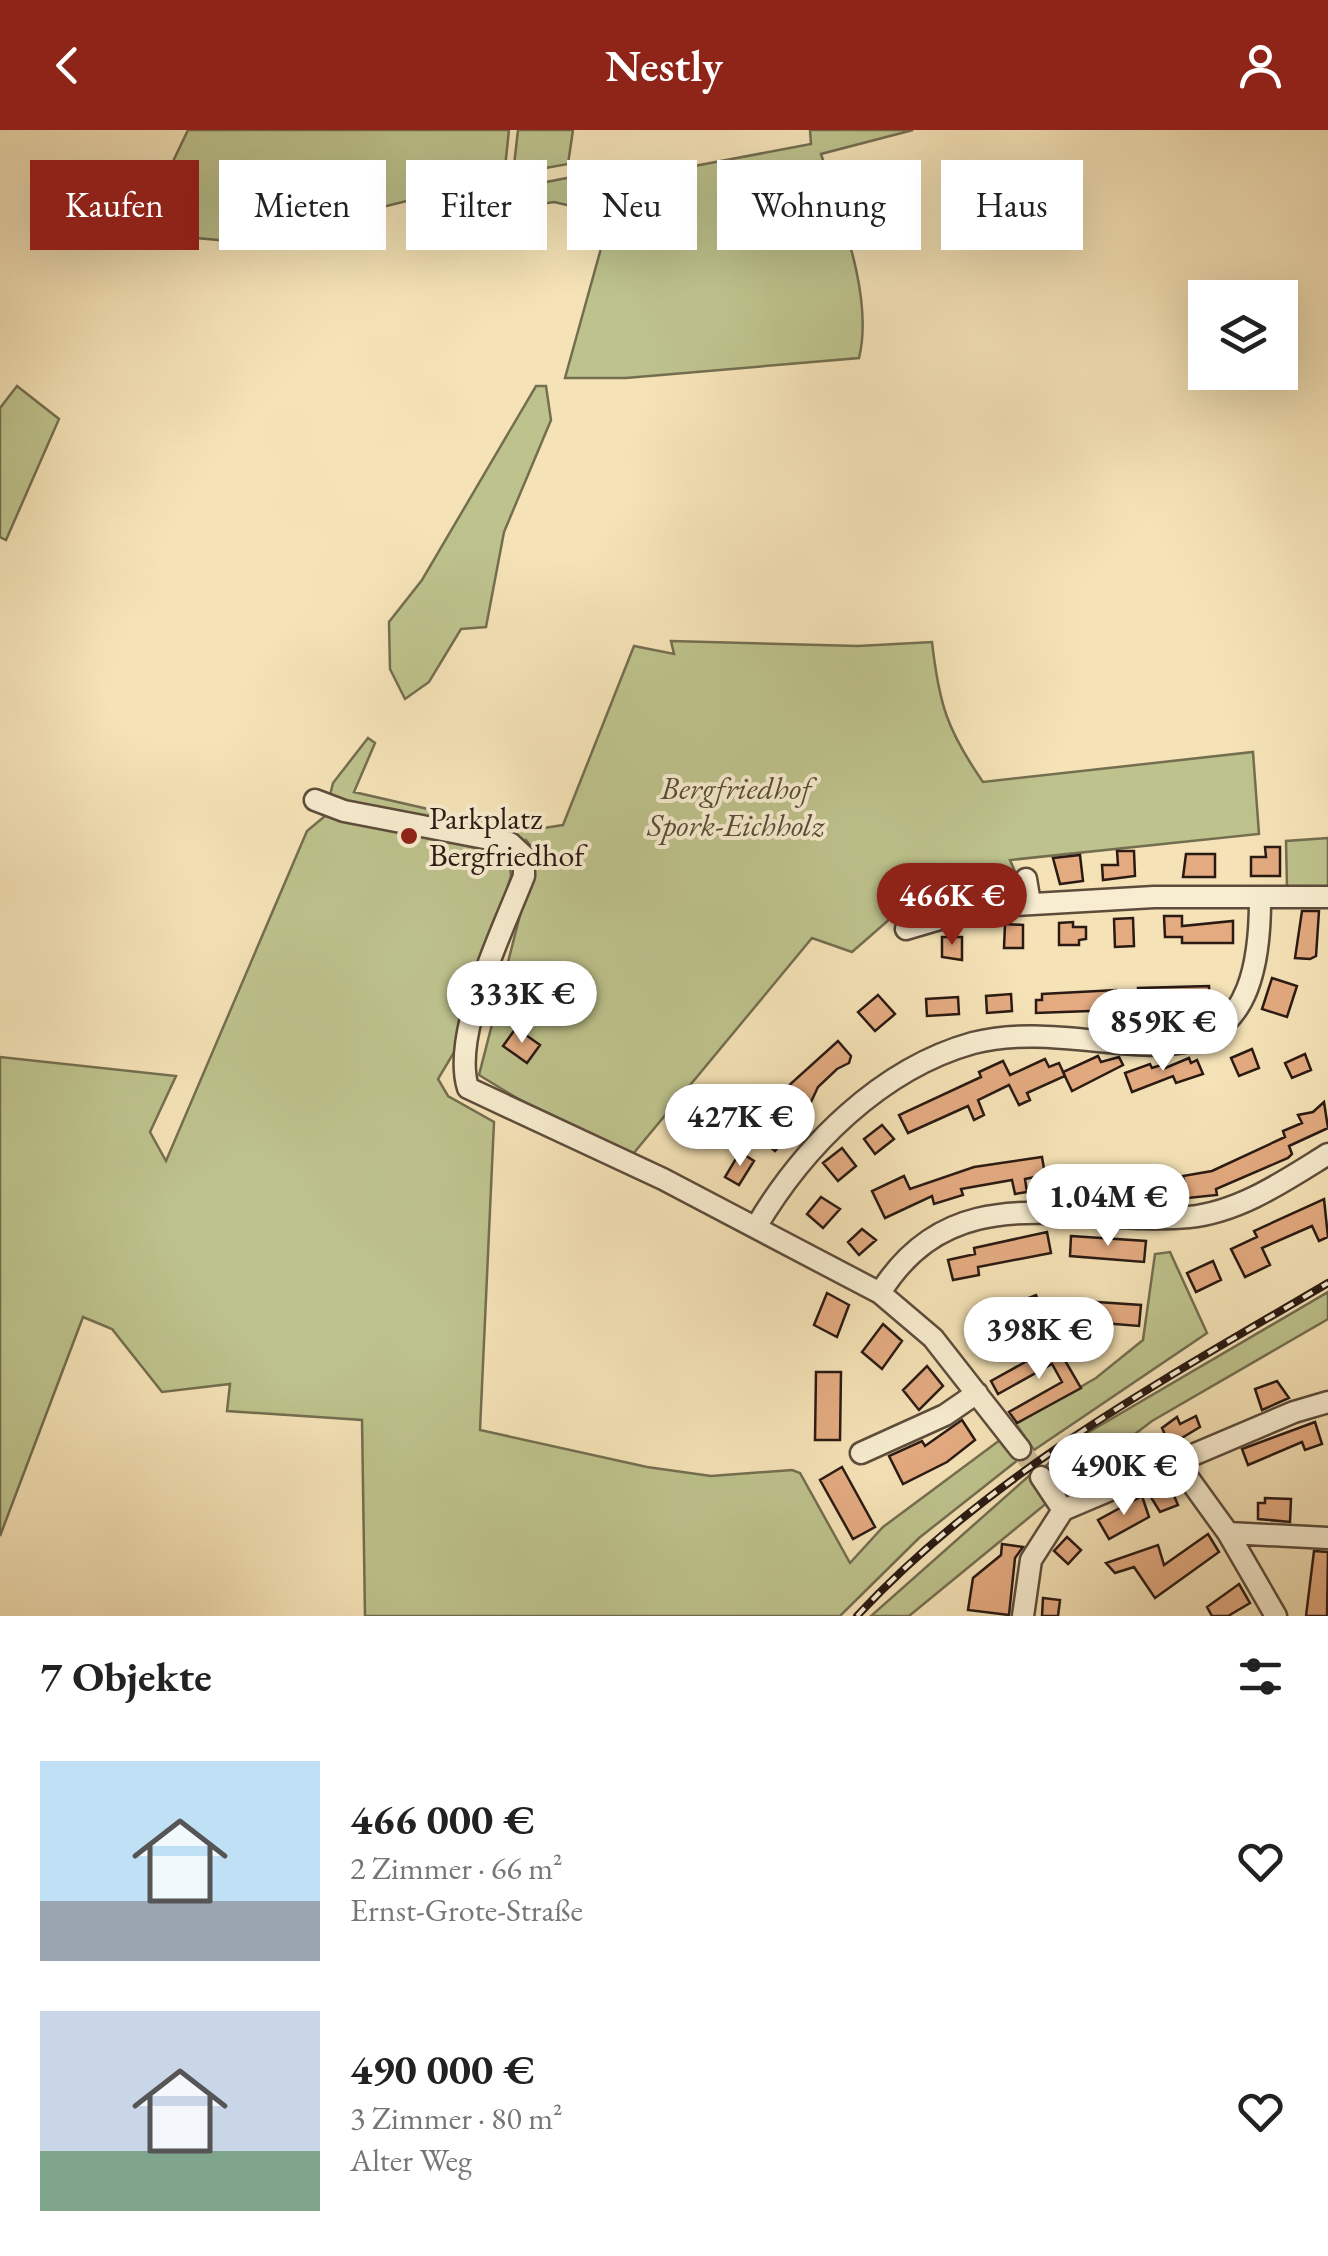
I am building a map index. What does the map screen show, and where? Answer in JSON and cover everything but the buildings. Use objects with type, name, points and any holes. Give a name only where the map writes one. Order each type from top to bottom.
[{"type":"street","points":[[314,800],[344,810],[510,843],[520,850],[524,876],[473,1018],[463,1070],[468,1088],[756,1227],[880,1293],[932,1338],[1020,1449]]},
{"type":"street","points":[[1026,879],[1030,903]]},
{"type":"street","points":[[906,929],[981,906],[1328,897]]},
{"type":"street","points":[[756,1227],[780,1186],[820,1139],[880,1090],[946,1052],[1007,1036],[1150,1047],[1180,1044],[1213,1031],[1226,1022],[1245,986],[1256,944],[1260,898]]},
{"type":"street","points":[[880,1293],[902,1262],[920,1246],[965,1224],[1034,1209],[1191,1216],[1226,1208],[1272,1188],[1328,1154]]},
{"type":"street","points":[[861,1453],[945,1415],[977,1394]]},
{"type":"street","points":[[1022,1616],[1031,1560],[1062,1510],[1294,1412],[1328,1402]]},
{"type":"street","points":[[1176,1461],[1228,1534],[1276,1616]]},
{"type":"street","points":[[1041,1477],[1062,1510]]},
{"type":"street","points":[[1228,1534],[1328,1538]]},
{"type":"green space","points":[[188,130],[509,130],[506,160],[406,160],[406,201],[386,206],[386,160],[219,160],[219,240],[199,238],[199,160],[174,160]]},
{"type":"green space","points":[[518,130],[573,130],[567,164],[547,168],[547,160],[515,160]]},
{"type":"green space","points":[[810,130],[913,130],[821,154],[823,160],[726,160],[811,144]]},
{"type":"green space","points":[[717,162],[717,250],[852,250],[862,309],[859,358],[626,378],[565,378],[601,250],[697,250],[697,165]]},
{"type":"green space","points":[[567,178],[567,205],[547,203],[547,182]]},
{"type":"green space","points":[[17,386],[59,419],[6,540],[0,537],[0,408]]},
{"type":"green space","points":[[536,386],[546,386],[551,420],[504,532],[486,627],[461,629],[429,682],[405,699],[390,669],[389,622],[422,580]]},
{"type":"green space","name":"Bergfriedhof Spork-Eichholz","points":[[671,641],[858,646],[932,642],[947,716],[983,782],[1253,752],[1259,834],[1010,860],[1016,874],[892,917],[852,952],[812,938],[633,1154],[525,1103],[479,1075],[536,853],[526,840],[509,856],[511,876],[456,1049],[438,1079],[448,1096],[494,1122],[480,1430],[647,1467],[711,1476],[792,1470],[800,1473],[850,1563],[883,1527],[1004,1437],[1019,1459],[919,1538],[840,1616],[365,1616],[362,1420],[227,1411],[230,1384],[162,1392],[112,1329],[83,1317],[0,1536],[0,1057],[176,1076],[150,1132],[166,1161],[307,831],[325,816],[333,783],[368,738],[375,743],[354,792],[524,831],[563,825],[634,646],[674,654]]},
{"type":"green space","points":[[1328,838],[1328,887],[1287,888],[1286,841]]},
{"type":"green space","points":[[1170,1252],[1207,1333],[1034,1450],[1016,1424],[1096,1378],[1143,1340],[1155,1254]]},
{"type":"green space","points":[[1328,1292],[1328,1319],[1152,1421],[1059,1492],[1043,1468],[1089,1432]]},
{"type":"green space","points":[[1030,1475],[1048,1502],[909,1616],[871,1616]]},
{"type":"tunnel","points":[[1020,1449],[1041,1477]]},
{"type":"railway","points":[[857,1616],[908,1565],[1021,1474],[1141,1394],[1328,1283]]},
{"type":"place","name":"Parkplatz Bergfriedhof","points":[[409,836]]}]
